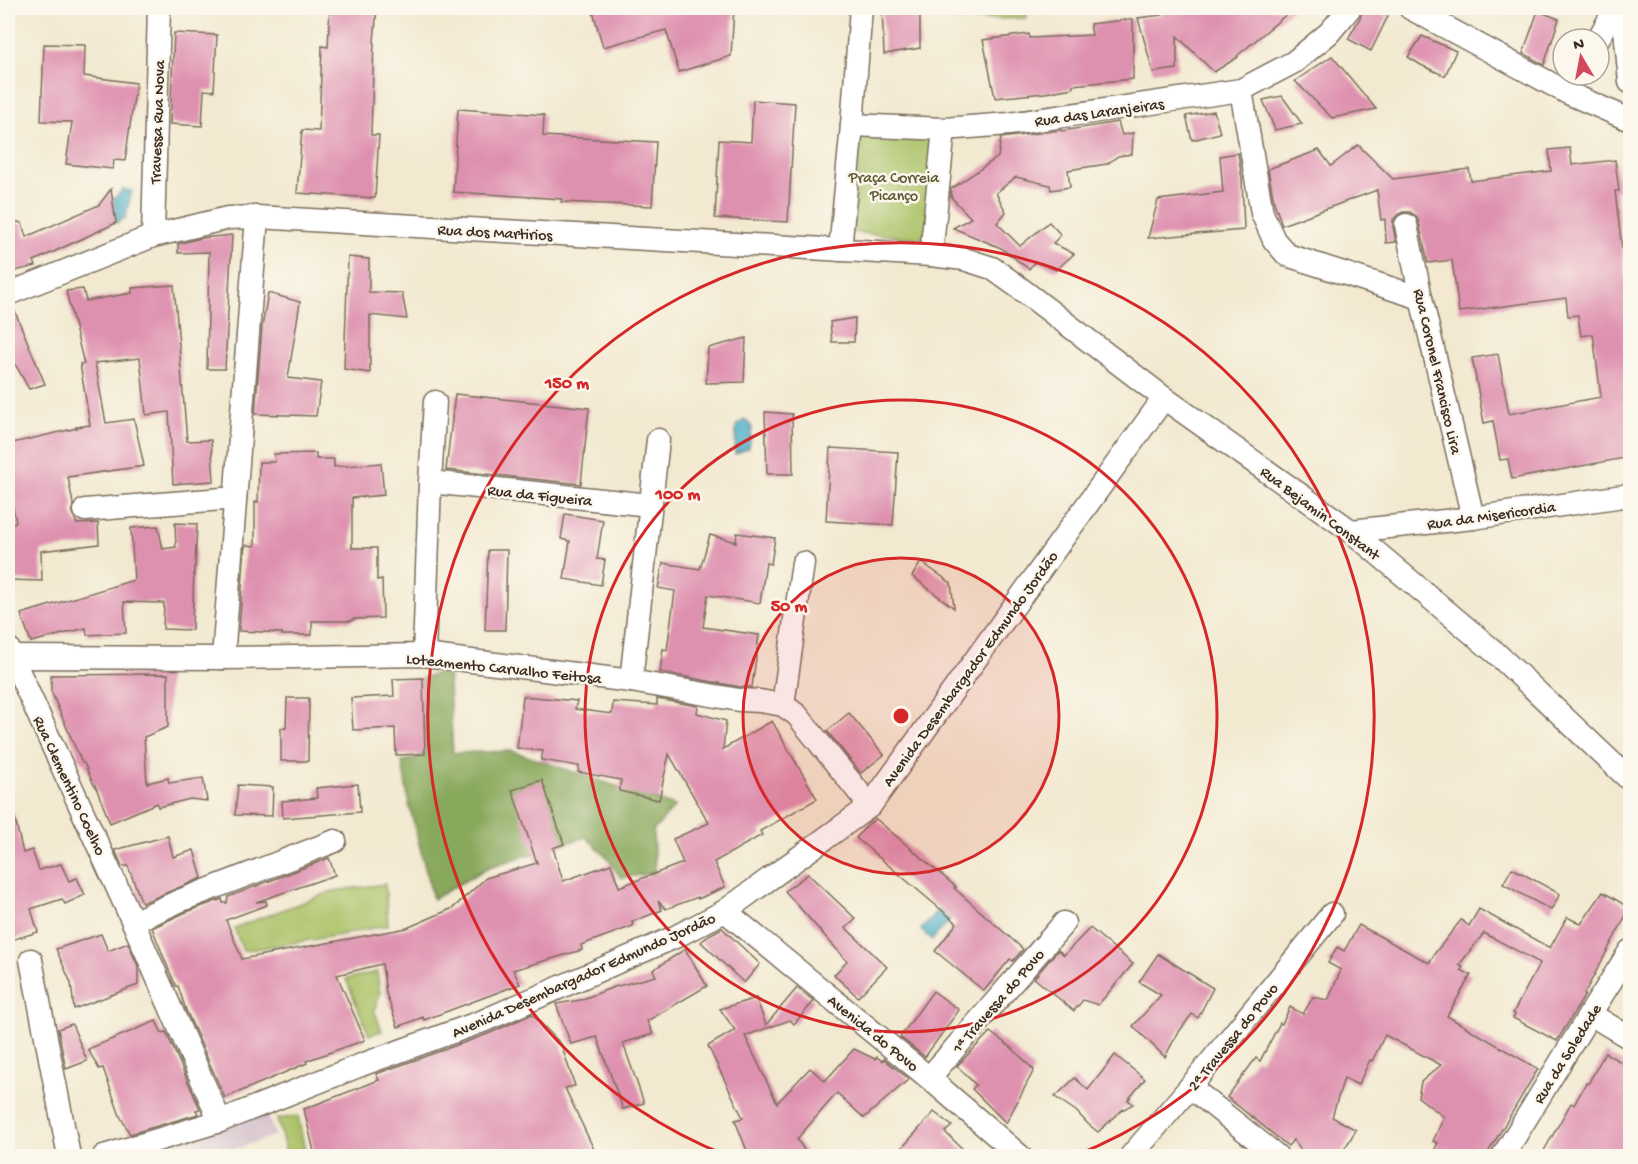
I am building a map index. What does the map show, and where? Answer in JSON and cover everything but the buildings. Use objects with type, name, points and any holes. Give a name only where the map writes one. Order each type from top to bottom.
[{"type":"street","name":"Travessa Rua Nova","points":[[153,236],[159,8]]},
{"type":"street","points":[[840,250],[861,8]]},
{"type":"street","name":"Rua das Laranjeiras","points":[[852,125],[944,129],[1009,124],[1241,90],[1294,62],[1329,33],[1350,8]]},
{"type":"street","points":[[1410,8],[1551,74]]},
{"type":"street","points":[[1605,27],[1616,8]]},
{"type":"street","points":[[1623,8],[1630,82]]},
{"type":"street","points":[[1578,87],[1630,120]]},
{"type":"street","points":[[1241,90],[1262,213],[1274,240],[1287,255],[1421,298]]},
{"type":"street","points":[[931,255],[944,129]]},
{"type":"street","name":"Rua dos Martirios","points":[[8,294],[153,236],[228,218],[257,217],[931,255]]},
{"type":"street","points":[[223,658],[257,217]]},
{"type":"street","name":"Rua Coronel Francisco Lira","points":[[1406,225],[1473,518]]},
{"type":"street","name":"Rua Bejamin Constant","points":[[931,255],[963,259],[992,268],[1164,398],[1351,531],[1497,654],[1630,780]]},
{"type":"street","name":"Avenida Desembargador Edmundo Jordão","points":[[104,1156],[220,1121],[361,1065],[483,1022],[675,937],[725,911],[870,806],[1164,398]]},
{"type":"street","points":[[424,655],[435,402]]},
{"type":"street","points":[[631,681],[658,440]]},
{"type":"street","name":"Rua da Figueira","points":[[430,482],[650,505]]},
{"type":"street","name":"Rua da Misericordia","points":[[1351,531],[1473,518],[1630,495]]},
{"type":"street","points":[[85,510],[235,498]]},
{"type":"street","points":[[803,563],[783,705],[797,715],[870,806]]},
{"type":"street","name":"Loteamento Carvalho Feitosa","points":[[10,652],[223,658],[424,655],[631,681],[739,700],[783,705]]},
{"type":"street","name":"Rua Clementino Coelho","points":[[10,652],[134,922],[220,1121]]},
{"type":"street","points":[[134,922],[179,901],[335,842]]},
{"type":"street","name":"Avenida do Povo","points":[[725,911],[929,1077],[1020,1156]]},
{"type":"street","name":"2ª Travessa do Povo","points":[[1131,1156],[1190,1088],[1332,914]]},
{"type":"street","name":"1ª Travessa do Povo","points":[[929,1077],[1064,923]]},
{"type":"street","name":"Rua da Soledade","points":[[1503,1156],[1630,951]]},
{"type":"street","points":[[31,960],[69,1156]]},
{"type":"street","points":[[1590,1014],[1630,1038]]},
{"type":"street","points":[[1190,1088],[1277,1156]]},
{"type":"shaded area","points":[[266,1111],[275,1135],[216,1156],[136,1156]]},
{"type":"green space","points":[[940,8],[1025,8],[1027,18],[954,20]]},
{"type":"green space","name":"Praça Correia Picanço","points":[[861,133],[937,138],[926,239],[853,232]]},
{"type":"green space","points":[[448,670],[453,753],[512,751],[675,806],[653,831],[655,873],[621,878],[606,856],[586,837],[489,867],[433,899],[409,804],[402,762],[425,754],[423,678]]},
{"type":"green space","points":[[385,884],[388,925],[243,951],[234,928],[333,891]]},
{"type":"green space","points":[[377,972],[380,994],[374,1010],[382,1031],[369,1035],[346,979]]},
{"type":"green space","points":[[298,1116],[306,1156],[287,1156],[277,1119]]},
{"type":"water","points":[[123,189],[132,191],[125,218],[116,223],[113,200]]},
{"type":"water","points":[[745,419],[752,427],[749,448],[735,454],[736,426]]},
{"type":"water","points":[[938,910],[950,920],[932,940],[921,930]]}]
